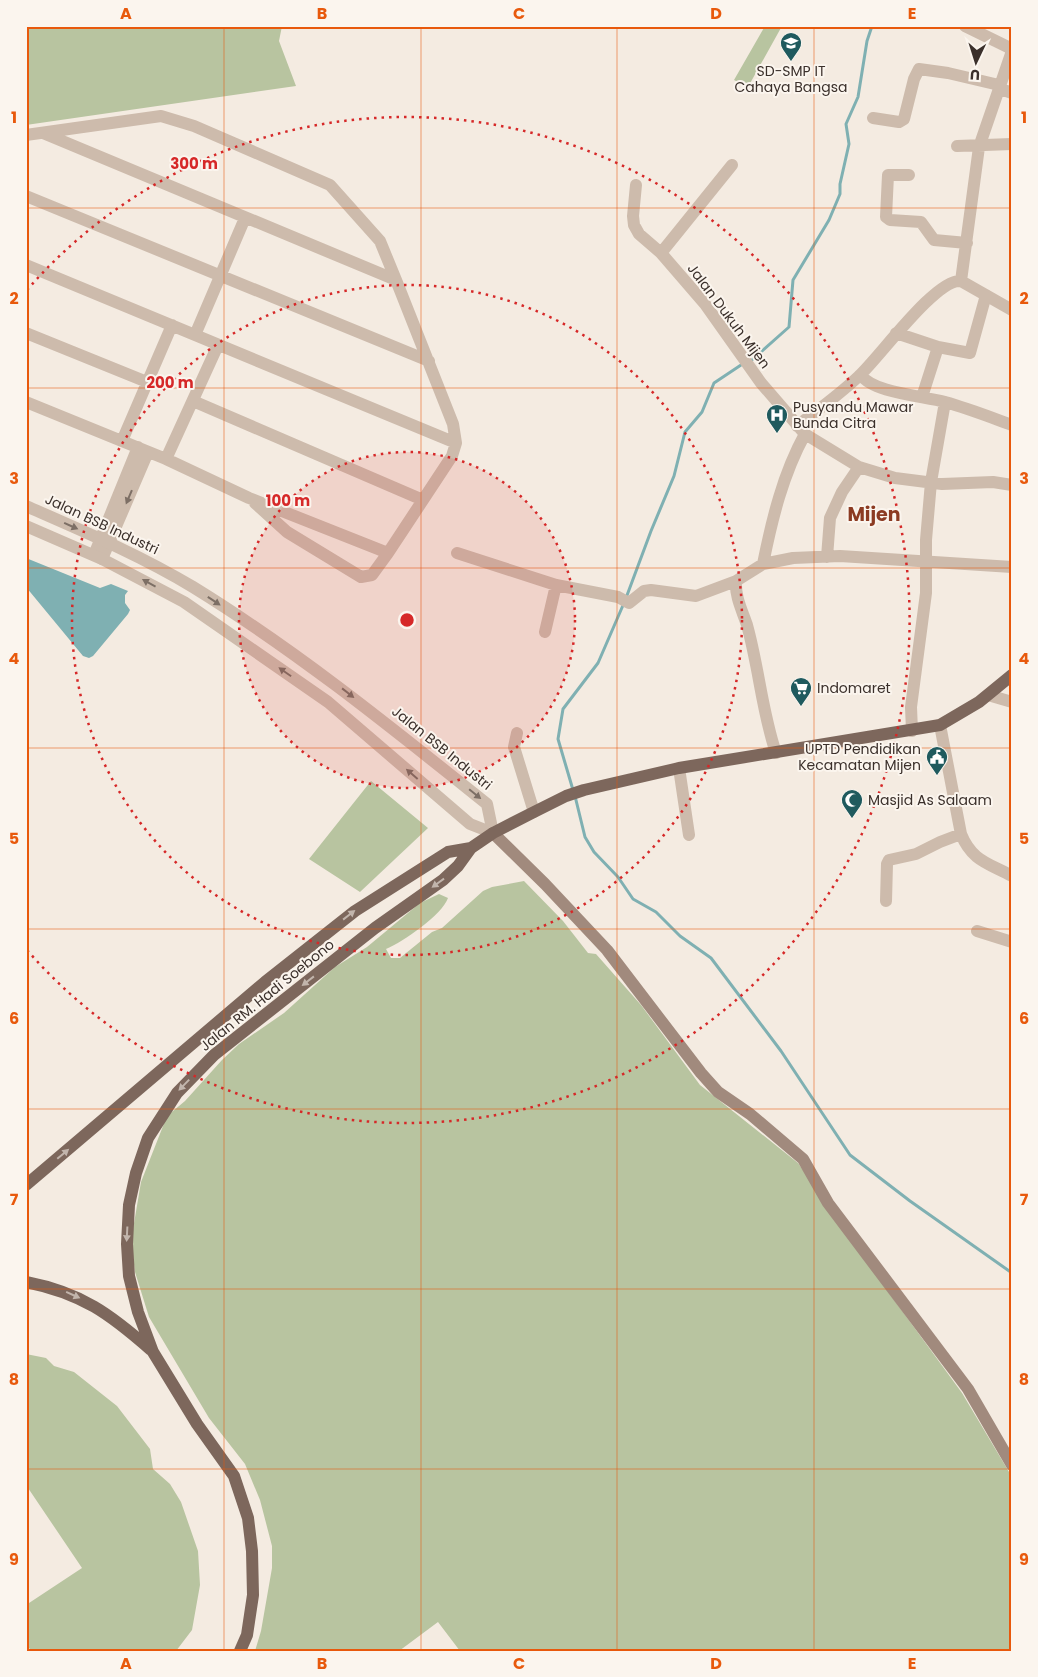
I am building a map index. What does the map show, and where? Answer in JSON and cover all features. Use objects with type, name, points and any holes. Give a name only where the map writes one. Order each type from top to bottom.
[{"type":"main road","name":"Jalan RM. Hadi Soebono","points":[[240,1651],[247,1635],[253,1595],[252,1550],[248,1518],[234,1476],[197,1424],[153,1352],[129,1276],[127,1244],[129,1205],[148,1138],[176,1094],[214,1055],[375,928],[443,880],[458,866],[471,848],[492,833],[566,796],[584,790],[679,768],[940,725],[988,695],[1012,675]]},
{"type":"main road","points":[[492,833],[545,884],[607,950],[701,1073],[718,1092],[750,1114],[803,1159],[828,1203],[968,1389],[1012,1465]]},
{"type":"main road","name":"Jalan RM. Hadi Soebono","points":[[26,1186],[265,982],[354,911],[448,852],[471,848]]},
{"type":"main road","points":[[26,1282],[64,1292],[92,1304],[118,1321],[153,1352]]},
{"type":"street","points":[[961,281],[979,147],[1012,50],[965,26]]},
{"type":"street","points":[[873,118],[899,122],[904,119],[914,79],[919,68],[948,73],[999,87],[1012,93]]},
{"type":"street","points":[[26,135],[161,116],[194,126],[318,178],[340,194],[380,241],[447,407],[456,443],[452,456],[372,575],[361,577],[287,532],[249,498]]},
{"type":"street","points":[[43,132],[396,280]]},
{"type":"street","points":[[956,146],[979,147],[1012,144]]},
{"type":"street","points":[[661,253],[732,165]]},
{"type":"street","points":[[909,174],[888,174],[886,217],[890,220],[921,222],[931,239],[934,240],[966,243]]},
{"type":"street","name":"Jalan Dukuh Mijen","points":[[636,185],[633,202],[634,225],[639,234],[661,253],[705,304],[760,383],[801,430],[859,467],[895,478],[931,482],[994,482],[1012,485]]},
{"type":"street","points":[[26,196],[429,362]]},
{"type":"street","points":[[195,335],[245,218]]},
{"type":"street","points":[[26,265],[456,443]]},
{"type":"street","points":[[763,564],[784,482],[801,430],[861,375],[896,333],[928,301],[955,281],[961,281],[1012,310]]},
{"type":"street","points":[[896,333],[938,347],[970,353],[986,295]]},
{"type":"street","points":[[122,441],[172,325]]},
{"type":"street","points":[[26,333],[147,382]]},
{"type":"street","points":[[166,460],[218,345]]},
{"type":"street","points":[[922,397],[938,347]]},
{"type":"street","points":[[861,375],[872,383],[884,388],[945,402],[1012,424]]},
{"type":"street","points":[[193,401],[423,500]]},
{"type":"street","points":[[26,402],[143,450],[249,498],[388,553]]},
{"type":"street","points":[[912,731],[911,707],[926,592],[926,540],[931,482],[945,402]]},
{"type":"street","points":[[98,557],[143,450]]},
{"type":"street","points":[[827,557],[830,518],[842,492],[859,467]]},
{"type":"street","name":"Jalan BSB Industri","points":[[26,506],[105,541],[194,588],[344,690],[487,804],[492,833]]},
{"type":"street","points":[[26,526],[98,557],[184,602],[320,697],[470,824],[492,833]]},
{"type":"street","points":[[457,553],[556,585],[618,598],[629,603],[644,591],[656,590],[696,596],[736,581],[763,564],[793,558],[827,557],[908,560],[927,563],[1012,568]]},
{"type":"street","points":[[736,581],[735,591],[746,625],[769,732],[776,753]]},
{"type":"street","points":[[545,632],[556,585]]},
{"type":"street","points":[[988,695],[1012,702]]},
{"type":"street","points":[[940,725],[961,834],[972,854],[1012,876]]},
{"type":"street","points":[[517,733],[514,747],[534,812]]},
{"type":"street","points":[[679,768],[689,835]]},
{"type":"street","points":[[886,901],[887,864],[889,860],[916,854],[961,834]]},
{"type":"street","points":[[977,932],[1012,942]]},
{"type":"green space","points":[[26,26],[282,26],[279,41],[296,86],[26,125]]},
{"type":"green space","points":[[765,26],[782,26],[748,87],[734,80]]},
{"type":"green space","points":[[371,781],[428,828],[360,892],[309,859]]},
{"type":"green space","points":[[524,881],[563,921],[588,953],[596,954],[641,1005],[700,1085],[798,1163],[862,1256],[962,1393],[1012,1477],[1012,1651],[460,1651],[438,1622],[399,1651],[255,1651],[261,1631],[272,1568],[272,1546],[260,1500],[245,1464],[209,1418],[149,1317],[135,1272],[131,1241],[141,1182],[167,1116],[185,1101],[239,1044],[284,1013],[335,967],[367,947],[420,903],[439,894],[448,898],[444,905],[421,927],[386,949],[391,958],[400,958],[432,932],[442,928],[483,891],[492,887]]},
{"type":"green space","points":[[26,1354],[46,1358],[54,1366],[74,1372],[117,1406],[150,1449],[153,1469],[170,1484],[181,1502],[198,1551],[200,1585],[192,1630],[176,1651],[31,1651],[26,1643],[26,1605],[82,1568],[26,1485]]},
{"type":"water","points":[[26,558],[100,588],[111,584],[128,591],[125,595],[125,603],[130,610],[128,614],[93,656],[89,658],[83,656],[26,587]]},
{"type":"waterway","points":[[752,360],[789,327],[793,280],[829,220],[840,194],[840,184],[849,144],[846,124],[858,97],[867,41],[872,26]]},
{"type":"waterway","points":[[626,598],[674,476],[685,432],[702,412],[714,383],[741,365]]},
{"type":"waterway","points":[[573,790],[558,739],[563,709],[598,663],[624,603]]},
{"type":"waterway","points":[[575,796],[585,837],[594,852],[618,877],[633,899],[656,912],[680,936],[711,958],[781,1051],[850,1155],[910,1201],[1012,1273]]},
{"type":"place","name":"SD-SMP IT Cahaya Bangsa","points":[[791,62]]},
{"type":"place","name":"Pusyandu Mawar Bunda Citra","points":[[777,434]]},
{"type":"place","name":"Indomaret","points":[[801,707]]},
{"type":"place","name":"UPTD Pendidikan Kecamatan Mijen","points":[[937,776]]},
{"type":"place","name":"Masjid As Salaam","points":[[852,819]]},
{"type":"district","name":"Mijen","points":[[874,514]]}]
